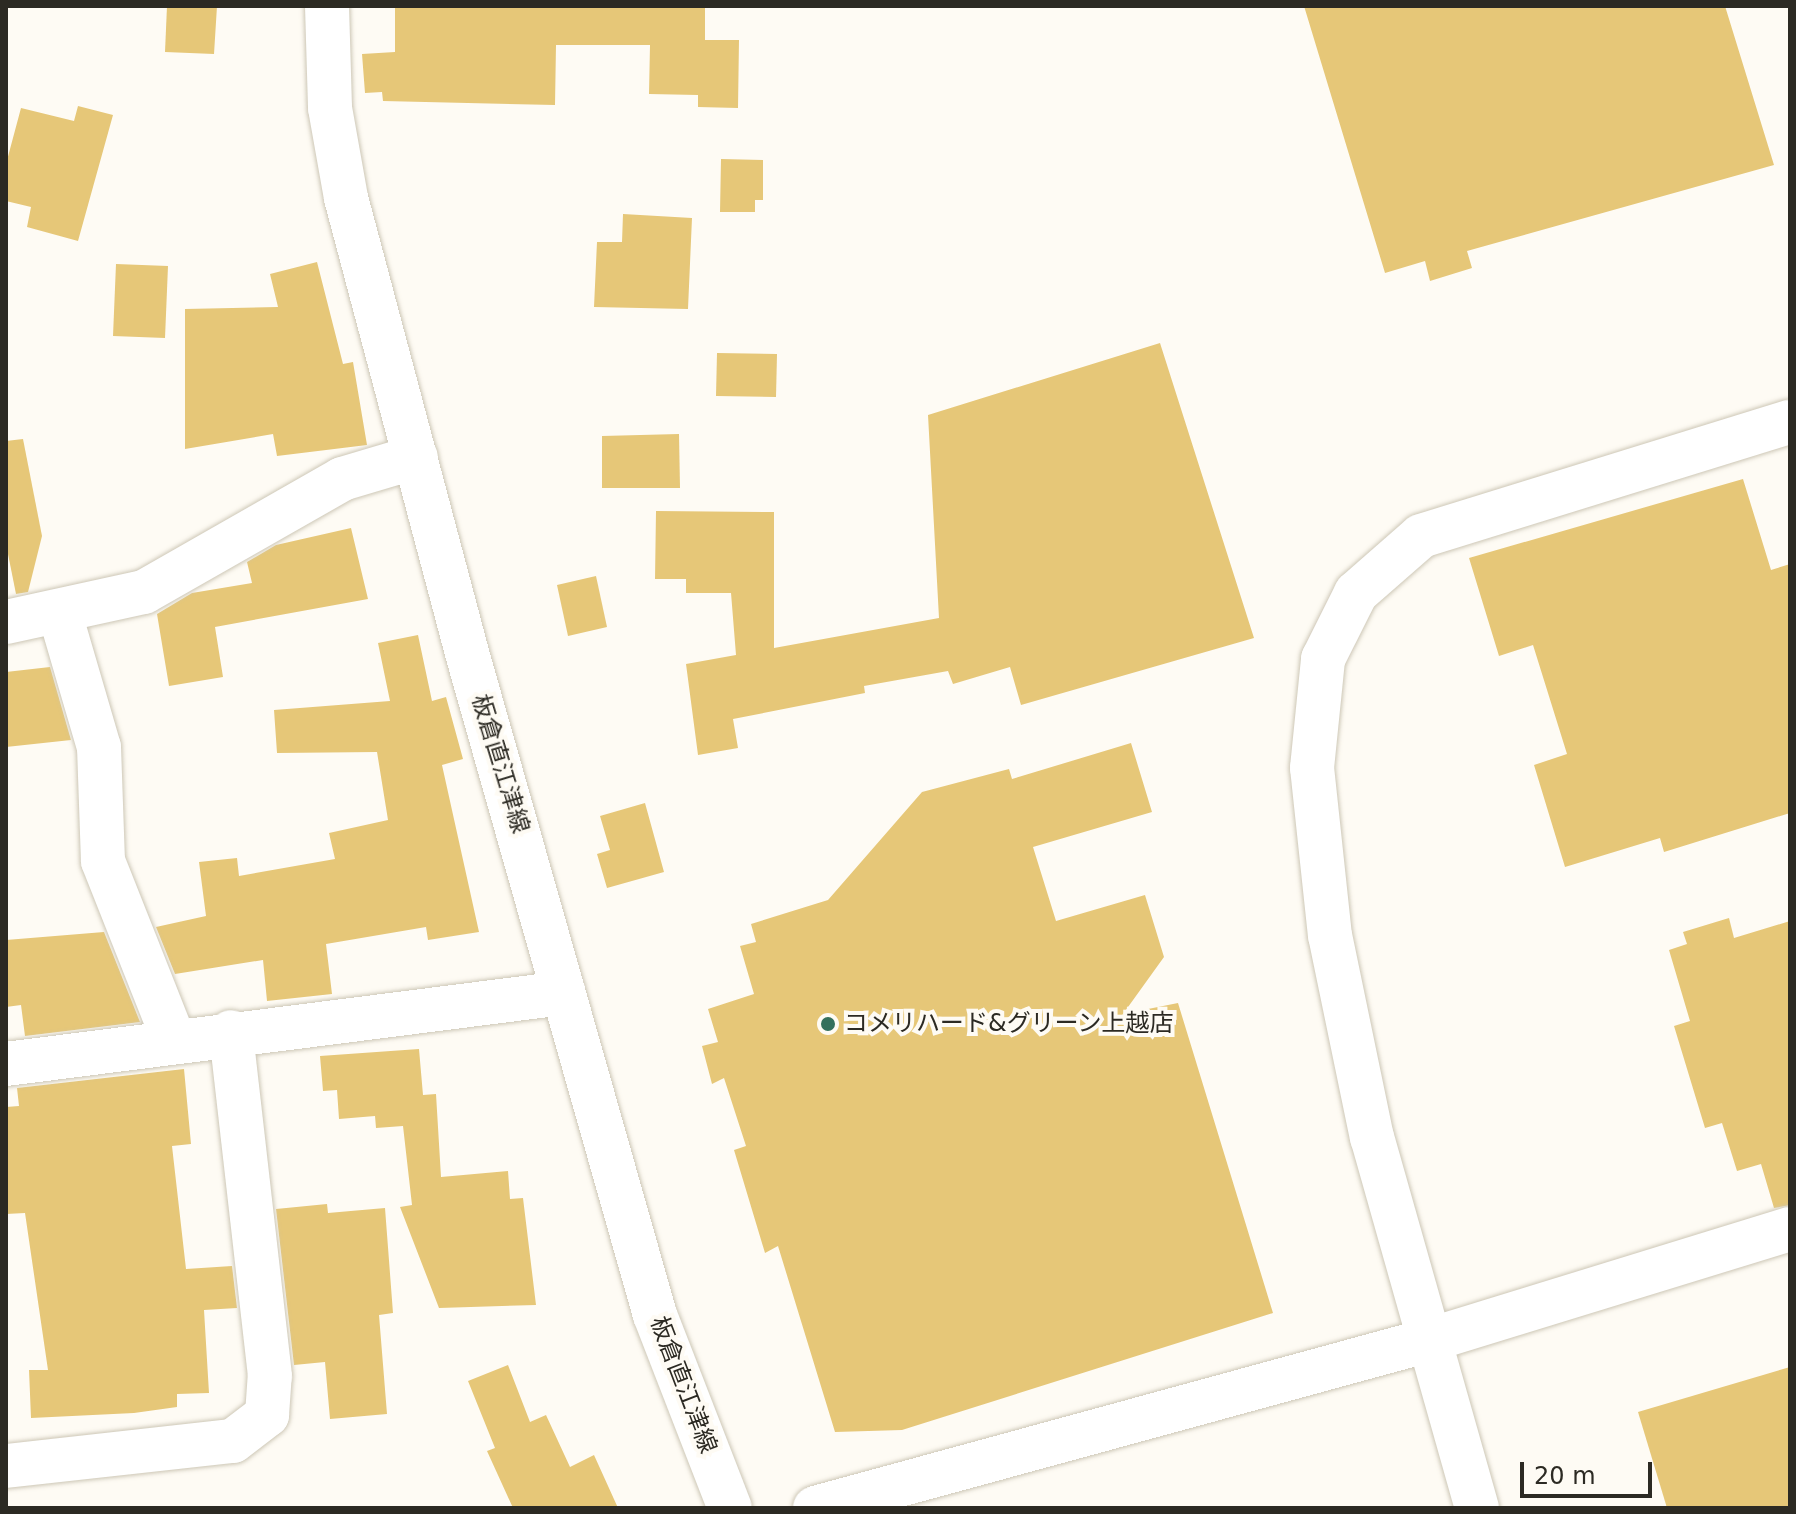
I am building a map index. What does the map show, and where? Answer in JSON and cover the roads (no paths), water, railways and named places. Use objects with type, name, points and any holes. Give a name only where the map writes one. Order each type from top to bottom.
[{"type":"street","name":"板倉直江津線","points":[[327,6],[330,108],[346,198],[563,993],[655,1315],[730,1508]]},
{"type":"street","points":[[1477,1508],[1372,1138],[1330,936],[1312,768],[1323,659],[1356,593],[1421,536],[1790,422]]},
{"type":"street","points":[[6,622],[60,614],[144,592],[342,479],[416,457]]},
{"type":"street","points":[[60,614],[99,747],[103,861],[174,1040]]},
{"type":"street","points":[[6,1064],[231,1032],[563,993]]},
{"type":"street","points":[[7,1456],[233,1441],[267,1415],[270,1376],[231,1032]]},
{"type":"street","points":[[815,1508],[1429,1340],[1790,1229]]},
{"type":"place","name":"コメリハード&グリーン上越店","points":[[828,1024]]}]
